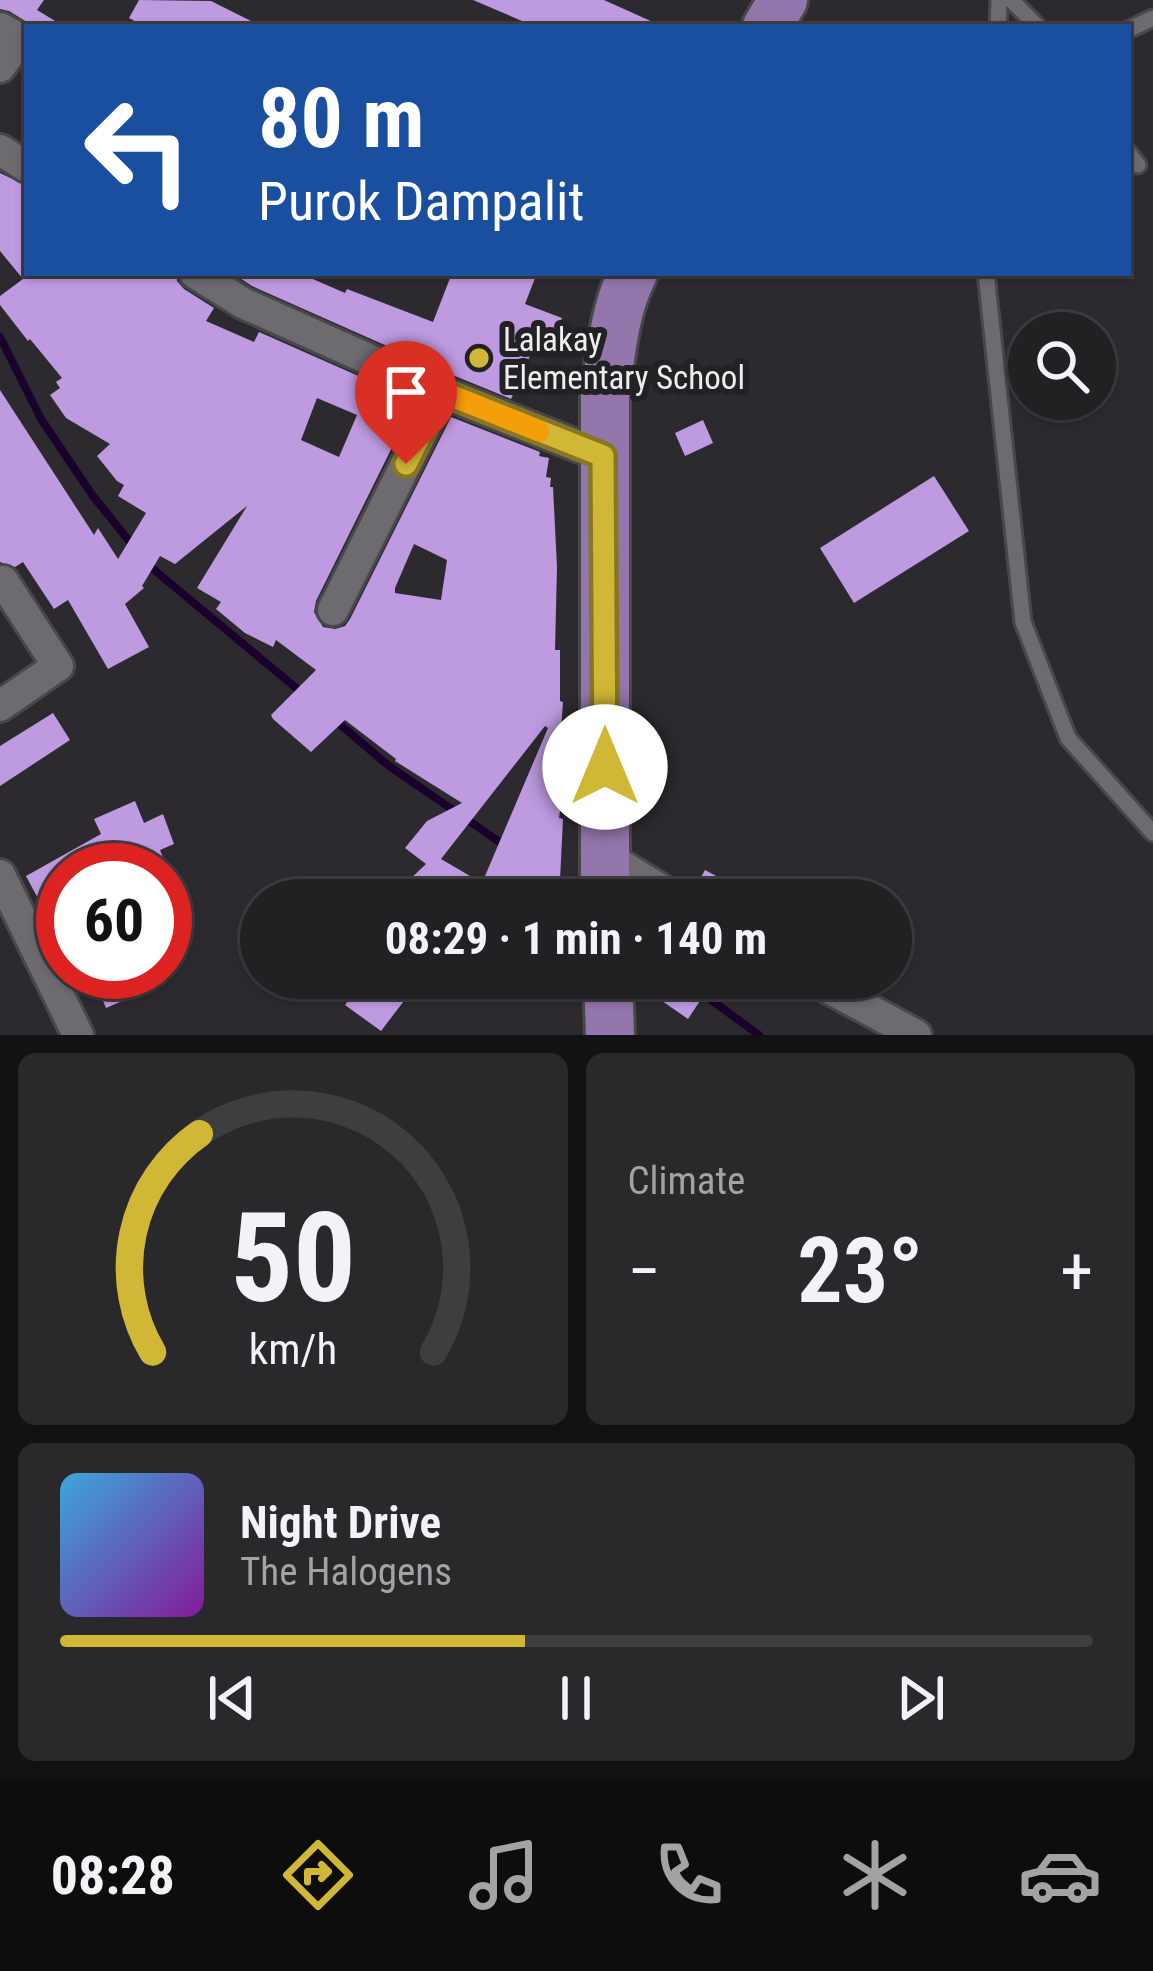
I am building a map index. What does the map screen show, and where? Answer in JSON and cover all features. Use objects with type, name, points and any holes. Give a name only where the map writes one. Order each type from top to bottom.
[{"type":"main road","points":[[606,878],[605,396],[623,292],[631,276]]},
{"type":"main road","points":[[609,999],[610,1035]]},
{"type":"street","points":[[0,28],[20,39],[0,67]]},
{"type":"street","points":[[200,276],[243,303],[442,392],[603,456]]},
{"type":"street","points":[[333,610],[442,392]]},
{"type":"street","points":[[0,706],[58,666],[3,581]]},
{"type":"street","points":[[0,875],[78,1035]]},
{"type":"street","points":[[849,999],[916,1035]]},
{"type":"lane","points":[[1011,0],[1035,24]]},
{"type":"lane","points":[[986,276],[1023,622],[1068,738],[1153,833]]},
{"type":"building","points":[[0,0],[44,0],[37,10],[60,24],[30,24],[0,9]]},
{"type":"building","points":[[139,0],[211,1],[257,24],[140,24],[129,18]]},
{"type":"building","points":[[473,0],[604,0],[657,24],[529,24]]},
{"type":"building","points":[[0,173],[24,185],[24,276],[176,276],[184,289],[214,308],[206,321],[254,342],[259,332],[415,401],[316,601],[314,612],[323,627],[335,629],[350,619],[451,417],[549,458],[546,477],[553,487],[557,567],[555,650],[560,650],[563,702],[560,879],[484,879],[545,726],[441,859],[475,879],[410,879],[426,864],[405,848],[427,821],[462,803],[395,761],[345,720],[311,752],[273,719],[271,715],[316,670],[276,640],[273,647],[245,633],[216,609],[221,602],[197,588],[247,506],[175,564],[160,556],[144,588],[125,604],[149,647],[108,669],[68,600],[54,609],[23,562],[15,567],[0,562],[0,390],[94,535],[98,528],[118,559],[146,513],[118,496],[124,485],[97,456],[110,444],[66,418],[50,395],[60,388],[56,382],[62,378],[0,305],[0,296],[23,279],[0,251]],"holes":[[[317,398],[357,415],[339,457],[301,440]],[[414,544],[447,560],[441,600],[395,593]]]},
{"type":"building","points":[[237,276],[306,276],[433,322],[451,276],[536,276],[525,304],[562,318],[545,355],[532,351],[511,399]]},
{"type":"building","points":[[703,420],[713,443],[685,456],[675,433]]},
{"type":"building","points":[[934,476],[969,531],[854,603],[820,548]]},
{"type":"building","points":[[53,713],[70,740],[0,786],[0,746]]},
{"type":"building","points":[[135,801],[144,823],[163,814],[174,843],[85,843],[101,834],[94,819]]},
{"type":"building","points":[[36,870],[36,895],[26,876]]},
{"type":"building","points":[[705,870],[722,879],[700,879]]},
{"type":"building","points":[[102,999],[127,999],[106,1008]]},
{"type":"building","points":[[349,999],[405,999],[381,1031],[345,1005]]},
{"type":"building","points":[[659,999],[701,999],[688,1019]]},
{"type":"waterway","points":[[0,337],[41,419],[134,547]]},
{"type":"waterway","points":[[147,564],[301,692]]},
{"type":"waterway","points":[[336,721],[389,766],[507,847]]},
{"type":"waterway","points":[[710,999],[759,1035]]},
{"type":"slow traffic","points":[[438,400],[442,392],[539,431]]},
{"type":"place","name":"Lalakay Elementary School","points":[[479,358]]},
{"type":"route","points":[[406,464],[442,392],[603,456],[605,767]]}]
